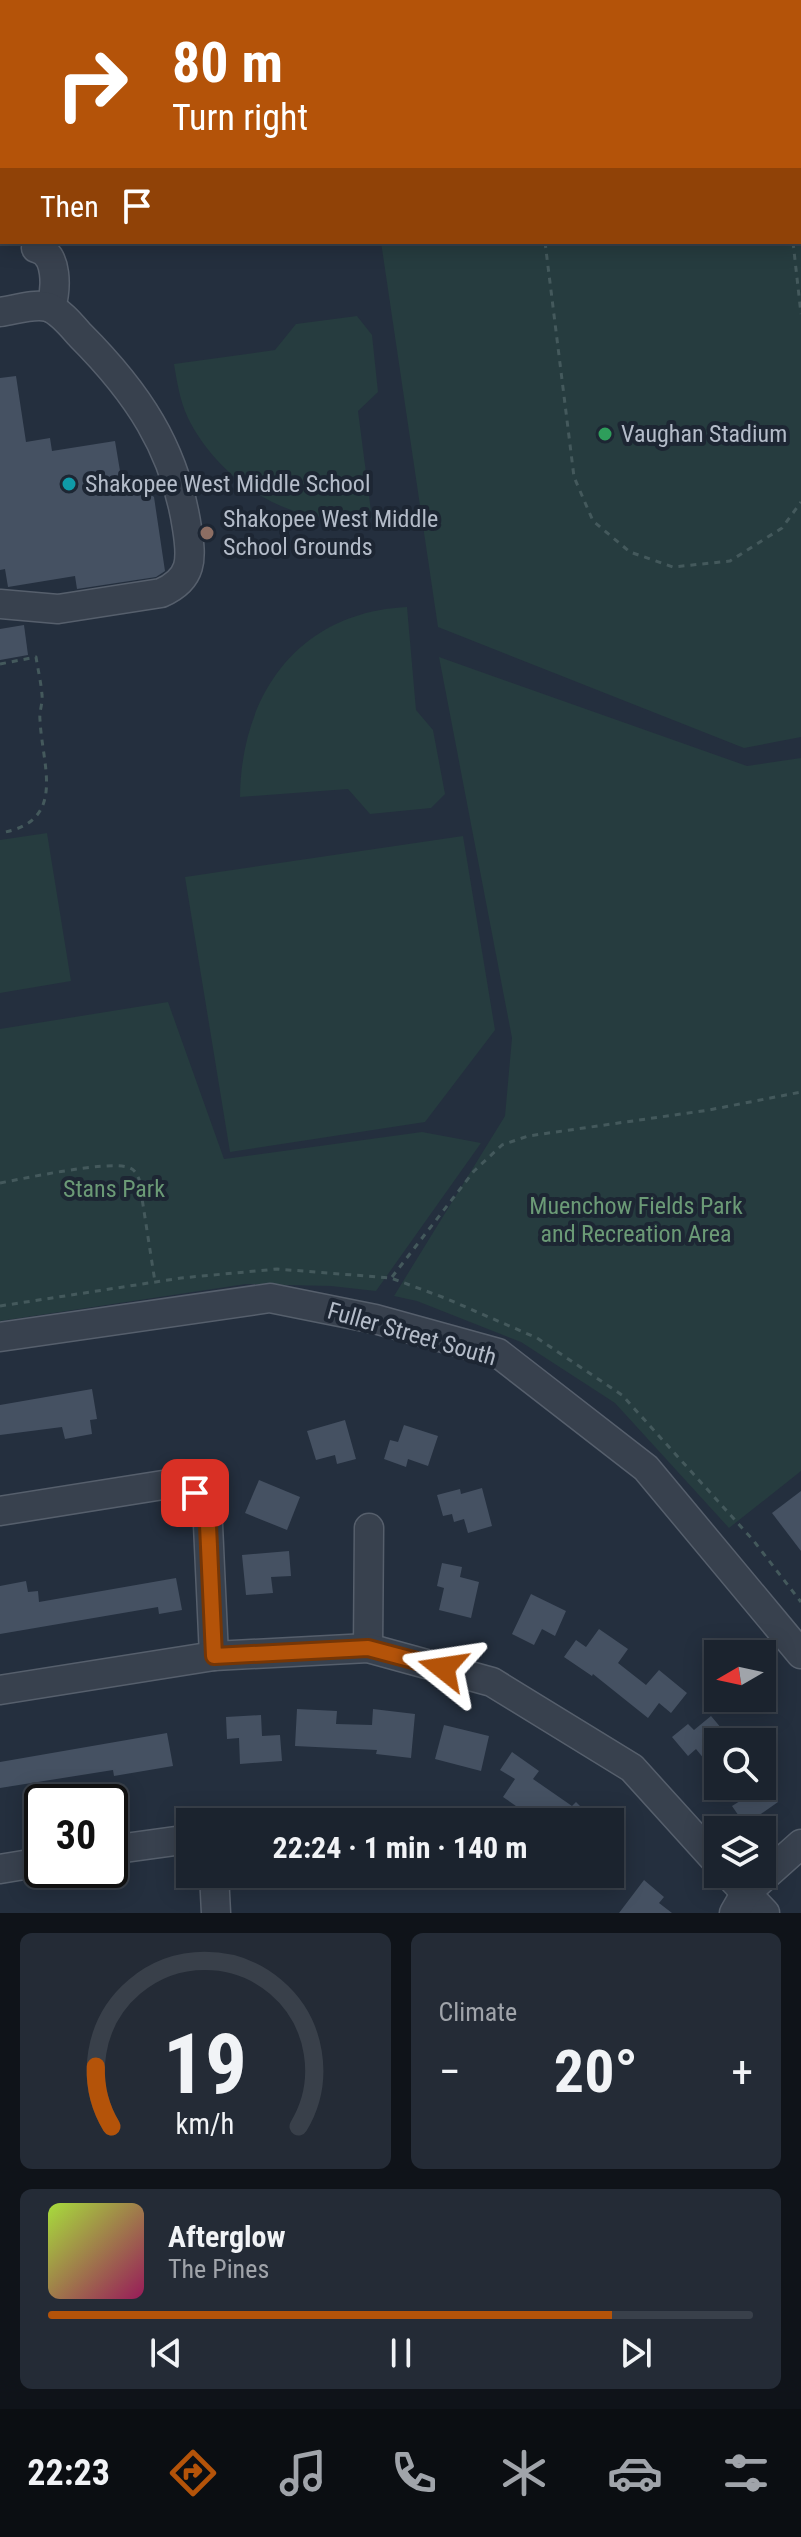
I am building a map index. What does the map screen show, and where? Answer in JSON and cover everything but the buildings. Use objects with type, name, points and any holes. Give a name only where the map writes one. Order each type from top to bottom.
[{"type":"street","points":[[36,248],[50,256],[56,291],[51,308]]},
{"type":"street","points":[[0,312],[36,306],[51,308],[104,359],[130,390],[169,454],[191,548],[190,563],[184,578],[175,587],[161,593],[58,609],[0,604]]},
{"type":"street","name":"Fuller Street South","points":[[0,1337],[270,1298],[375,1319],[498,1353],[646,1468],[801,1654]]},
{"type":"street","points":[[0,1511],[182,1482],[207,1503],[214,1656]]},
{"type":"street","points":[[368,1648],[369,1528]]},
{"type":"street","points":[[0,1690],[214,1656],[368,1648],[492,1682],[632,1768],[704,1848]]},
{"type":"street","points":[[128,1848],[176,1841]]},
{"type":"street","points":[[743,1898],[801,1844]]},
{"type":"street","points":[[0,1869],[24,1865]]},
{"type":"street","points":[[215,1888],[216,1913]]},
{"type":"path","points":[[545,244],[574,477],[593,521],[630,552],[673,567],[730,561],[782,528],[801,502]]},
{"type":"path","points":[[793,244],[801,314]]},
{"type":"path","points":[[0,664],[36,657],[43,698],[39,717],[48,796],[35,817],[0,833]]},
{"type":"path","points":[[391,1278],[474,1171],[502,1145],[528,1136],[696,1112],[801,1092]]},
{"type":"path","points":[[0,1183],[79,1170],[130,1168],[139,1179],[155,1282]]},
{"type":"green space","name":"Vaughan Stadium","points":[[381,244],[801,244],[801,737],[744,748],[438,627]]},
{"type":"green space","points":[[357,316],[372,335],[378,392],[358,411],[372,519],[304,514],[268,500],[221,465],[197,435],[185,412],[174,364],[275,350],[296,324]]},
{"type":"green space","points":[[407,607],[416,710],[433,730],[445,794],[431,808],[370,814],[348,789],[240,797],[243,759],[251,725],[265,693],[283,665],[307,642],[335,624],[369,612]]},
{"type":"green space","name":"Muenchow Fields Park and Recreation Area","points":[[439,657],[747,766],[801,758],[801,1471],[729,1528],[615,1403],[521,1342],[417,1301],[394,1296],[505,1116],[512,1038]]},
{"type":"green space","points":[[47,833],[71,981],[0,993],[0,840]]},
{"type":"green space","points":[[463,836],[495,1030],[425,1122],[230,1152],[185,877]]},
{"type":"green space","name":"Stans Park","points":[[168,1002],[224,1159],[422,1132],[481,1143],[376,1291],[331,1286],[246,1284],[0,1321],[0,1029]]},
{"type":"place","name":"Vaughan Stadium","points":[[605,434]]},
{"type":"place","name":"Shakopee West Middle School","points":[[69,484]]},
{"type":"place","name":"Shakopee West Middle School Grounds","points":[[207,533]]},
{"type":"route","points":[[195,1493],[207,1503],[214,1656],[368,1648],[443,1668]]}]
